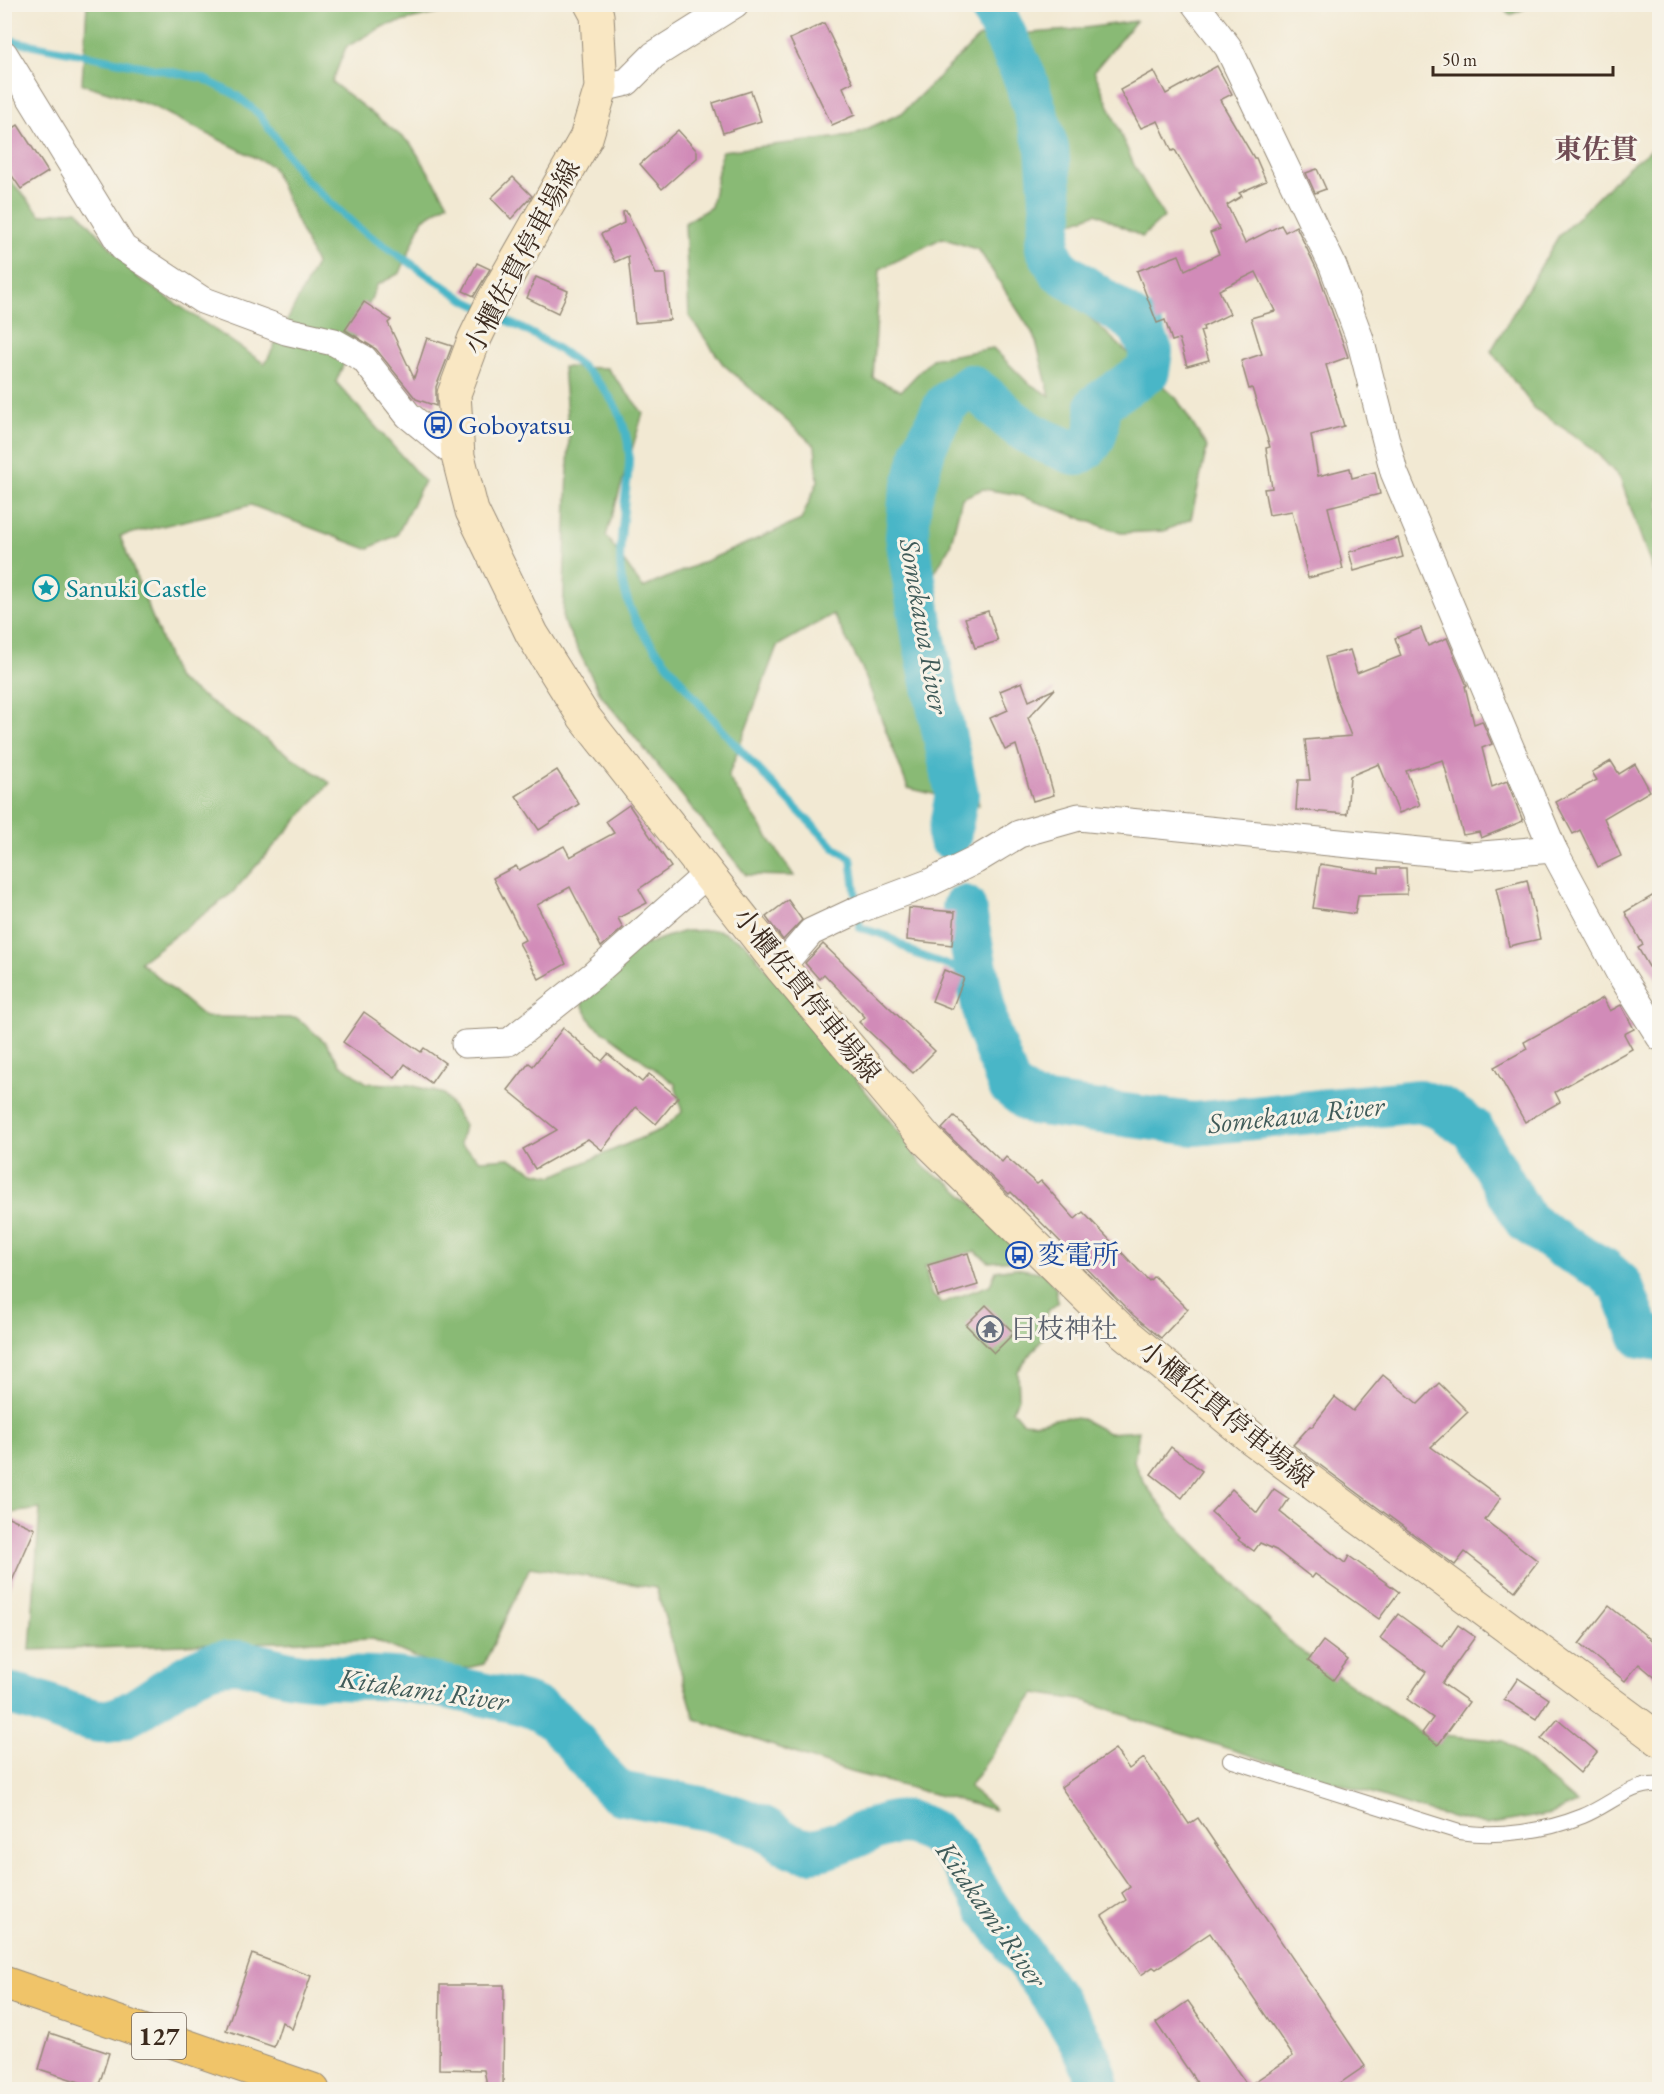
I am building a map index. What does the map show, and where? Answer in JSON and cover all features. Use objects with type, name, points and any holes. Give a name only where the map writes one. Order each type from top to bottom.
[{"type":"highway","name":"127","points":[[4,1983],[266,2084],[313,2090]]},
{"type":"main road","name":"小櫃佐貫停車場線","points":[[591,4],[597,15],[601,88],[586,138],[493,302],[474,340],[454,394],[458,456],[472,511],[532,634],[584,717],[781,967],[928,1141],[1120,1329],[1253,1439],[1659,1740]]},
{"type":"street","points":[[601,88],[627,82],[654,55],[735,4]]},
{"type":"street","points":[[1195,4],[1228,47],[1334,266],[1360,339],[1394,472],[1553,849],[1619,972],[1658,1027]]},
{"type":"street","points":[[4,54],[123,248],[202,300],[286,331],[334,342],[364,359],[408,416],[458,456]]},
{"type":"street","points":[[781,967],[811,932],[860,909],[929,883],[976,860],[1019,834],[1079,817],[1470,856],[1553,849]]},
{"type":"street","points":[[465,1044],[509,1042],[592,976],[707,874]]},
{"type":"lane","points":[[1230,1760],[1459,1832],[1483,1835],[1566,1822],[1601,1808],[1629,1791],[1649,1784],[1659,1785]]},
{"type":"green space","points":[[87,5],[473,5],[384,26],[346,47],[332,82],[411,144],[448,203],[423,219],[400,273],[377,285],[336,382],[424,481],[397,535],[367,549],[251,505],[120,536],[177,679],[330,783],[232,893],[140,962],[205,1017],[297,1018],[325,1042],[340,1064],[367,1083],[410,1085],[444,1094],[464,1125],[460,1144],[480,1160],[509,1158],[534,1172],[553,1176],[662,1129],[682,1112],[675,1084],[592,1023],[582,1004],[583,997],[607,982],[613,969],[634,949],[666,937],[685,931],[718,930],[745,943],[906,1141],[922,1164],[938,1177],[945,1179],[1021,1248],[1016,1260],[989,1262],[975,1251],[925,1266],[931,1294],[942,1303],[990,1285],[996,1271],[1015,1268],[1045,1273],[1056,1289],[1058,1303],[1049,1310],[1040,1325],[1044,1337],[1018,1371],[1019,1398],[1012,1410],[1022,1422],[1035,1423],[1065,1417],[1082,1419],[1108,1433],[1139,1431],[1134,1461],[1145,1484],[1169,1517],[1294,1646],[1422,1733],[1504,1741],[1577,1803],[1551,1814],[1486,1825],[1429,1812],[1141,1721],[1086,1701],[1035,1693],[969,1787],[995,1810],[850,1772],[695,1719],[656,1588],[530,1567],[484,1664],[449,1672],[373,1639],[30,1650],[40,1509],[4,1514],[4,173],[41,215],[77,210],[137,277],[265,364],[316,264],[272,166],[150,105],[82,84]]},
{"type":"green space","points":[[1501,5],[1532,5],[1510,15]]},
{"type":"green space","points":[[1136,21],[1094,71],[1134,165],[1164,217],[1142,237],[1096,213],[1030,239],[1039,270],[1177,399],[1207,447],[1191,519],[1164,531],[1121,533],[1015,494],[983,489],[962,498],[950,546],[901,630],[954,695],[979,805],[908,788],[862,668],[833,614],[777,646],[728,777],[794,876],[746,875],[601,695],[563,620],[569,438],[563,367],[607,368],[643,413],[606,536],[643,588],[801,520],[818,481],[815,446],[723,364],[689,316],[685,223],[711,207],[722,151],[851,136],[902,113],[979,37],[1070,30]],"holes":[[[942,238],[979,250],[1035,337],[1050,396],[1028,383],[993,348],[932,359],[901,391],[873,378],[880,269]]]},
{"type":"green space","points":[[1659,144],[1659,580],[1656,579],[1620,478],[1591,447],[1535,409],[1491,351],[1558,237],[1627,168]]},
{"type":"building","points":[[824,23],[853,82],[843,87],[855,115],[832,125],[790,39]]},
{"type":"building","points":[[1217,66],[1232,94],[1220,100],[1256,158],[1266,181],[1239,193],[1242,196],[1227,205],[1245,243],[1281,225],[1285,232],[1296,226],[1318,272],[1348,357],[1326,365],[1344,426],[1311,435],[1318,476],[1350,468],[1352,478],[1375,472],[1380,494],[1328,507],[1343,569],[1308,578],[1292,511],[1269,515],[1264,489],[1272,488],[1266,448],[1270,447],[1241,361],[1262,354],[1251,318],[1275,311],[1256,272],[1219,290],[1230,314],[1203,327],[1204,330],[1200,331],[1209,360],[1187,366],[1179,339],[1172,341],[1165,320],[1157,323],[1137,271],[1179,255],[1185,270],[1219,254],[1210,233],[1220,229],[1175,150],[1172,151],[1158,121],[1141,128],[1120,90],[1154,71],[1166,94]]},
{"type":"building","points":[[751,91],[761,121],[723,133],[713,103]]},
{"type":"building","points":[[18,125],[48,172],[21,189],[4,164],[4,134]]},
{"type":"building","points":[[678,130],[697,151],[697,158],[662,189],[640,164]]},
{"type":"building","points":[[1317,169],[1326,189],[1315,193],[1306,173]]},
{"type":"building","points":[[513,177],[532,196],[511,219],[491,198]]},
{"type":"building","points":[[626,211],[656,274],[665,274],[670,320],[635,323],[628,256],[615,262],[601,234],[624,223],[623,212]]},
{"type":"building","points":[[477,263],[490,269],[474,296],[463,291]]},
{"type":"building","points":[[536,277],[568,291],[558,313],[527,298]]},
{"type":"building","points":[[364,302],[391,320],[388,323],[414,378],[427,338],[452,346],[436,387],[436,406],[416,399],[376,349],[345,330]]},
{"type":"building","points":[[1398,538],[1403,557],[1354,571],[1349,552]]},
{"type":"building","points":[[988,611],[998,641],[975,648],[965,618]]},
{"type":"building","points":[[1421,628],[1428,646],[1447,638],[1467,686],[1465,686],[1474,724],[1482,721],[1492,744],[1482,748],[1492,787],[1507,781],[1523,821],[1481,838],[1479,832],[1463,835],[1443,760],[1406,771],[1420,805],[1399,813],[1379,764],[1350,776],[1347,814],[1296,810],[1298,780],[1310,780],[1305,740],[1351,736],[1336,697],[1325,657],[1350,650],[1357,673],[1401,656],[1395,638]]},
{"type":"building","points":[[1022,682],[1029,701],[1055,689],[1028,718],[1041,749],[1054,795],[1033,801],[1016,745],[1005,750],[990,718],[1008,710],[1000,691]]},
{"type":"building","points":[[1611,761],[1619,774],[1635,764],[1650,791],[1604,818],[1621,856],[1598,867],[1580,830],[1573,834],[1556,802],[1597,780],[1592,772]]},
{"type":"building","points":[[557,770],[579,804],[539,830],[516,796]]},
{"type":"building","points":[[629,805],[671,867],[639,889],[647,903],[618,918],[623,928],[601,947],[570,887],[537,905],[566,964],[539,979],[519,943],[525,940],[493,878],[516,866],[519,870],[564,846],[570,857],[614,833],[606,821]]},
{"type":"building","points":[[1320,864],[1379,873],[1379,868],[1406,868],[1407,894],[1358,895],[1355,914],[1313,908]]},
{"type":"building","points":[[1527,880],[1540,939],[1509,946],[1496,888]]},
{"type":"building","points":[[1659,892],[1659,984],[1638,948],[1643,945],[1625,912]]},
{"type":"building","points":[[788,900],[802,920],[783,940],[766,917]]},
{"type":"building","points":[[909,908],[955,912],[952,945],[907,940]]},
{"type":"building","points":[[823,944],[935,1051],[913,1073],[859,1022],[865,1017],[824,974],[819,979],[805,963]]},
{"type":"building","points":[[944,970],[964,978],[952,1009],[932,1001]]},
{"type":"building","points":[[1603,998],[1610,1011],[1621,1005],[1634,1029],[1624,1034],[1632,1049],[1555,1092],[1560,1102],[1525,1122],[1494,1067],[1527,1049],[1524,1042]]},
{"type":"building","points":[[364,1012],[421,1052],[424,1048],[445,1063],[431,1083],[405,1064],[395,1078],[343,1042]]},
{"type":"building","points":[[563,1028],[602,1061],[608,1054],[642,1082],[649,1074],[678,1097],[656,1124],[636,1107],[602,1150],[588,1139],[535,1169],[523,1149],[557,1130],[508,1090],[529,1063],[533,1066]]},
{"type":"building","points":[[954,1116],[1002,1162],[1006,1157],[1037,1184],[1041,1181],[1075,1219],[1083,1212],[1149,1281],[1154,1276],[1188,1309],[1161,1338],[1133,1315],[1011,1192],[1009,1194],[942,1129]]},
{"type":"building","points":[[968,1253],[978,1285],[938,1297],[928,1265]]},
{"type":"building","name":"日枝神社","points":[[986,1305],[1014,1333],[994,1353],[966,1325]]},
{"type":"building","points":[[1383,1375],[1418,1404],[1439,1383],[1468,1412],[1431,1447],[1501,1498],[1485,1520],[1538,1561],[1515,1591],[1465,1552],[1455,1565],[1293,1445],[1310,1426],[1312,1427],[1335,1397],[1353,1411]]},
{"type":"building","points":[[1171,1447],[1202,1471],[1182,1498],[1151,1474]]},
{"type":"building","points":[[1232,1489],[1257,1513],[1274,1489],[1289,1499],[1280,1512],[1345,1563],[1349,1556],[1399,1592],[1379,1619],[1315,1574],[1312,1578],[1276,1550],[1260,1543],[1254,1551],[1238,1540],[1240,1538],[1211,1512]]},
{"type":"building","points":[[4,1515],[35,1529],[4,1599]]},
{"type":"building","points":[[1609,1606],[1659,1646],[1659,1681],[1639,1664],[1625,1681],[1579,1644]]},
{"type":"building","points":[[1398,1614],[1443,1647],[1458,1625],[1475,1637],[1442,1683],[1469,1702],[1438,1745],[1422,1733],[1433,1718],[1407,1699],[1426,1672],[1380,1638]]},
{"type":"building","points":[[1323,1641],[1348,1660],[1333,1680],[1308,1661]]},
{"type":"building","points":[[1518,1678],[1549,1699],[1536,1719],[1504,1699]]},
{"type":"building","points":[[1558,1719],[1597,1752],[1580,1773],[1541,1739]]},
{"type":"building","points":[[1115,1749],[1129,1769],[1144,1758],[1189,1824],[1198,1818],[1365,2066],[1330,2090],[1202,2090],[1156,2023],[1188,2001],[1248,2086],[1293,2056],[1210,1933],[1156,1969],[1153,1967],[1141,1975],[1102,1916],[1126,1900],[1122,1893],[1130,1887],[1061,1787]]},
{"type":"building","points":[[252,1954],[311,1976],[292,2029],[282,2022],[274,2047],[226,2030]]},
{"type":"building","points":[[440,1985],[504,1985],[503,2090],[488,2090],[484,2070],[439,2069]]},
{"type":"building","points":[[50,2033],[109,2053],[98,2088],[39,2069]]},
{"type":"waterway","name":"Somekawa River","points":[[949,837],[957,794],[924,640],[907,537],[910,500],[925,446],[946,404],[970,386],[1028,432],[1077,454],[1084,450],[1093,439],[1097,405],[1148,371],[1151,351],[1139,325],[1059,270],[1047,248],[1052,215],[1047,148],[1024,75],[990,4]]},
{"type":"waterway","points":[[8,40],[202,78],[236,95],[259,114],[303,177],[357,227],[465,300],[482,308]]},
{"type":"waterway","points":[[495,315],[563,352],[601,385],[615,405],[625,428],[629,455],[621,540],[621,577],[635,619],[647,638],[709,715],[750,760],[835,848],[851,858],[860,928],[887,936],[916,954],[978,976]]},
{"type":"waterway","name":"Somekawa River","points":[[964,907],[988,1030],[1009,1085],[1032,1103],[1194,1124],[1419,1101],[1440,1108],[1472,1129],[1526,1221],[1563,1247],[1603,1269],[1621,1285],[1641,1336],[1660,1339]]},
{"type":"waterway","name":"Kitakami River","points":[[4,1694],[29,1699],[76,1716],[101,1721],[114,1720],[128,1714],[189,1675],[221,1663],[241,1662],[313,1676],[381,1678],[417,1682],[513,1701],[543,1712],[560,1725],[601,1775],[620,1793],[692,1806],[745,1820],[767,1830],[795,1848],[809,1850],[822,1848],[891,1823],[905,1822],[917,1825],[941,1839],[959,1859],[1007,1935],[1070,2022],[1093,2068],[1099,2090]]},
{"type":"place","name":"Goboyatsu","points":[[438,425]]},
{"type":"place","name":"Sanuki Castle","points":[[46,588]]},
{"type":"place","name":"変電所","points":[[1019,1255]]},
{"type":"place","name":"日枝神社","points":[[990,1329]]},
{"type":"district","name":"東佐貫","points":[[1596,149]]}]
